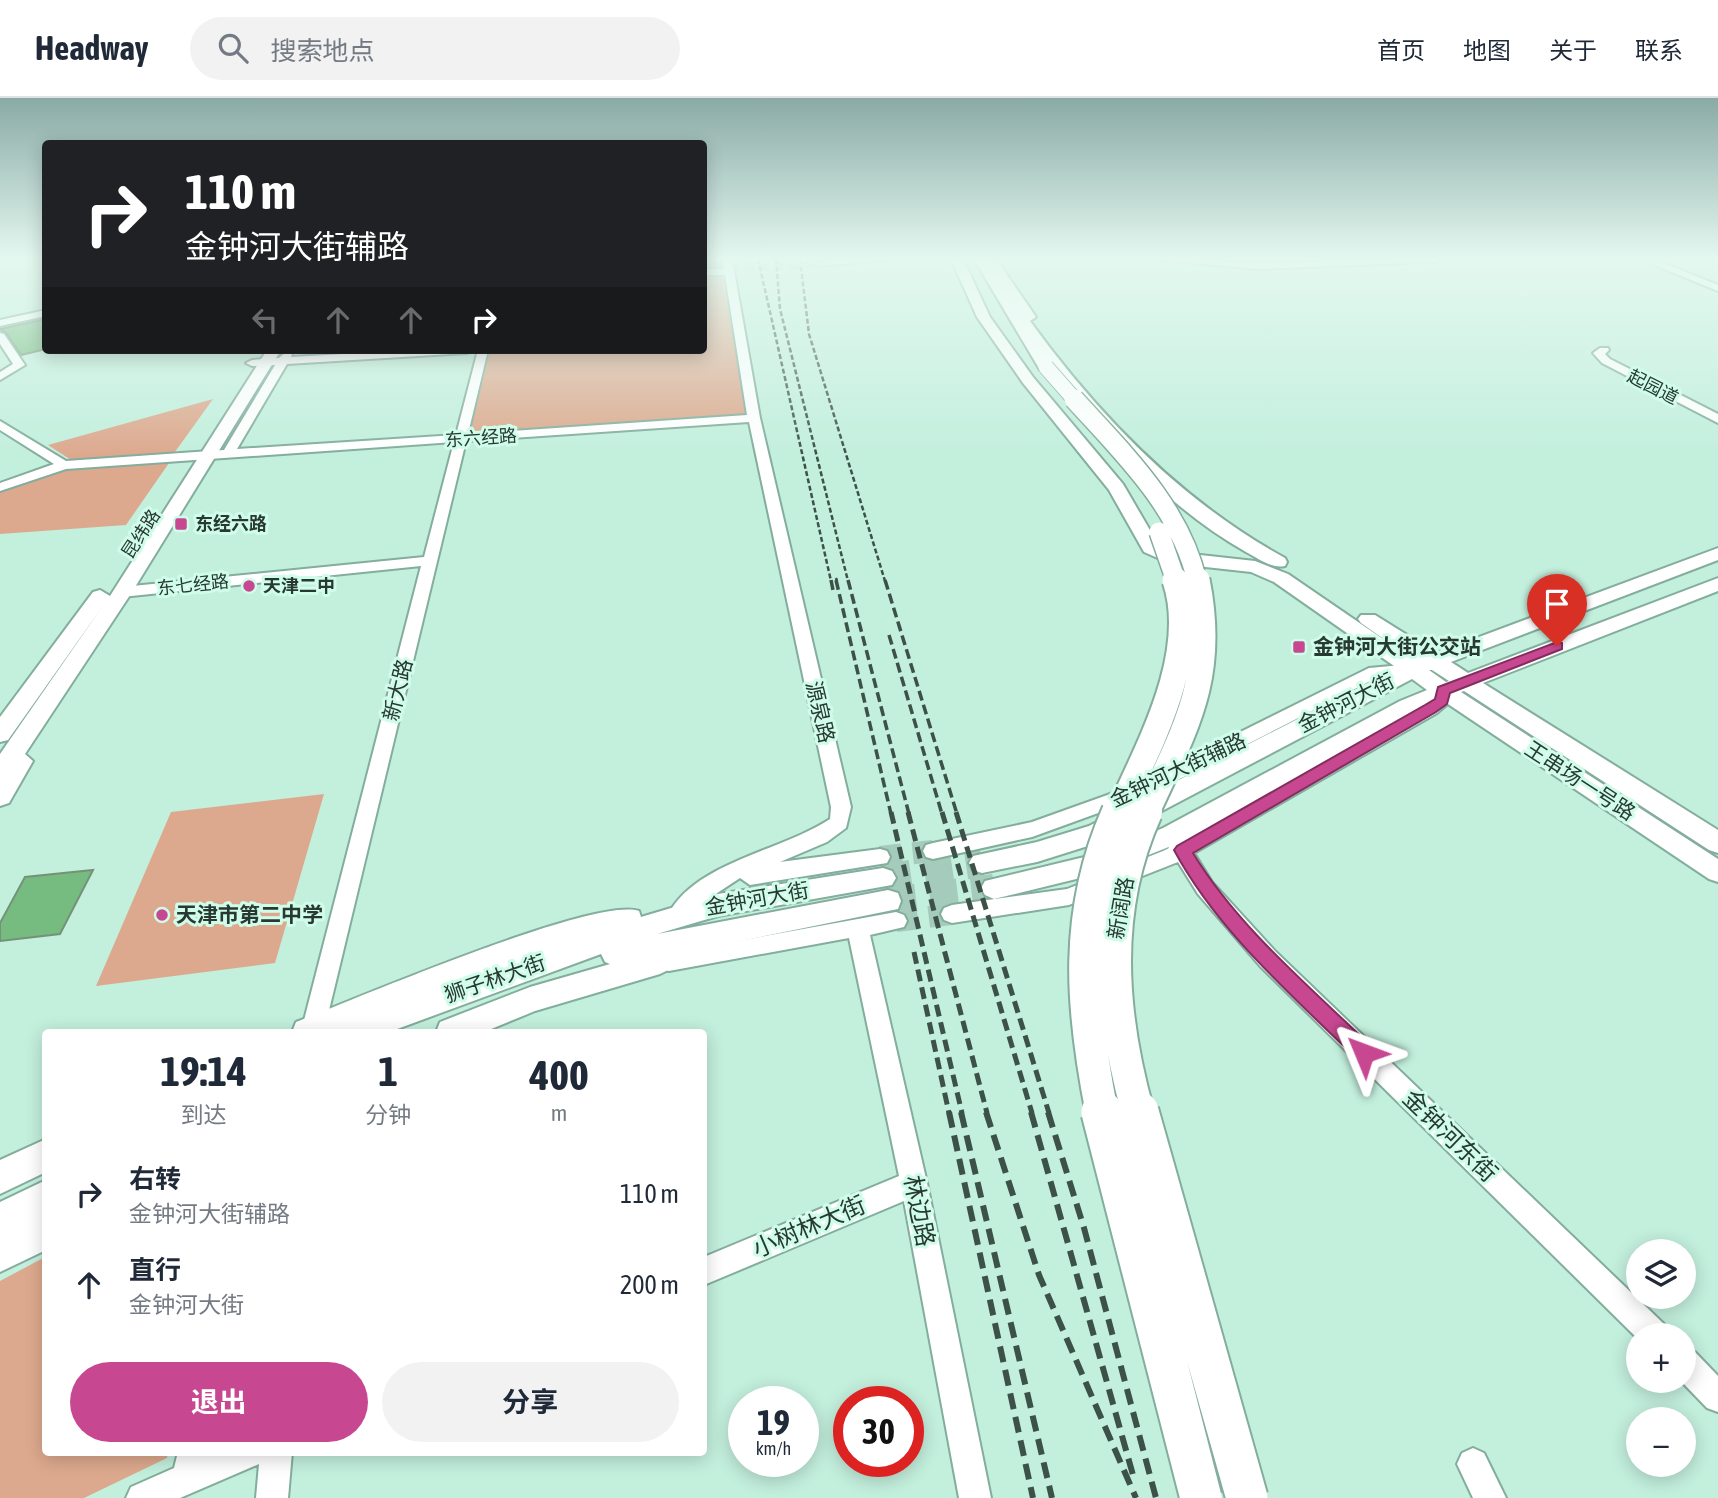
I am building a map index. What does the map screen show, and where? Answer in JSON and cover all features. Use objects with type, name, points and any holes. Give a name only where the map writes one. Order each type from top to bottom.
[{"type":"highway","points":[[1015,324],[1039,359]]},
{"type":"highway","name":"新阔路","points":[[1039,359],[1136,492],[1168,551],[1177,585],[1180,657],[1169,700],[1161,724],[1113,818],[1092,880],[1085,927],[1085,1024],[1097,1097],[1201,1498]]},
{"type":"highway","name":"新阔路","points":[[1039,359],[1159,496],[1184,542],[1202,601],[1204,641],[1200,686],[1189,721],[1134,846],[1118,910],[1113,976],[1131,1087],[1247,1498]]},
{"type":"main road","points":[[990,324],[1028,380],[1117,488],[1151,548],[1169,557],[1242,565],[1268,571],[1423,665]]},
{"type":"main road","points":[[995,324],[1000,338]]},
{"type":"main road","points":[[1015,324],[1039,359],[1094,409],[1163,482],[1239,541],[1283,564],[1454,686]]},
{"type":"main road","points":[[1033,324],[1039,359]]},
{"type":"main road","name":"昆纬路","points":[[43,712],[208,457],[267,357]]},
{"type":"main road","name":"昆纬路","points":[[17,715],[102,593],[208,457]]},
{"type":"main road","name":"金钟河大街","points":[[982,863],[1037,852],[1098,833],[1184,791],[1423,665],[1718,554]]},
{"type":"main road","name":"金钟河大街","points":[[994,888],[1109,862],[1177,843],[1408,706],[1718,584]]},
{"type":"main road","points":[[1379,686],[1406,692],[1410,698],[1408,706]]},
{"type":"main road","name":"王串场一号路","points":[[1454,686],[1718,843]]},
{"type":"main road","name":"王串场一号路","points":[[1454,686],[1718,872]]},
{"type":"main road","points":[[0,771],[43,712]]},
{"type":"main road","points":[[0,797],[32,743],[43,712]]},
{"type":"main road","points":[[0,734],[17,715]]},
{"type":"main road","points":[[0,746],[17,715]]},
{"type":"main road","name":"金钟河大街","points":[[641,948],[679,915],[718,905],[887,889]]},
{"type":"main road","name":"金钟河大街","points":[[641,948],[717,933],[887,889]]},
{"type":"main road","points":[[316,1029],[472,965],[579,930],[626,919],[679,915]]},
{"type":"main road","points":[[458,1029],[530,1000],[641,948]]},
{"type":"main road","name":"狮子林大街","points":[[364,1029],[432,1001],[641,948]]},
{"type":"main road","name":"狮子林大街","points":[[394,1029],[528,978],[641,948]]},
{"type":"main road","points":[[0,1177],[31,1164]]},
{"type":"main road","points":[[0,1202],[31,1164]]},
{"type":"main road","points":[[0,1220],[42,1199]]},
{"type":"main road","points":[[0,1254],[42,1233]]},
{"type":"street","points":[[741,324],[754,418]]},
{"type":"street","points":[[0,335],[19,365],[0,377]]},
{"type":"street","name":"起园道","points":[[1604,350],[1598,354],[1606,361],[1718,419]]},
{"type":"street","points":[[208,457],[267,357],[353,354]]},
{"type":"street","name":"新大路","points":[[310,1029],[431,561],[481,354]]},
{"type":"street","name":"东六经路","points":[[0,487],[64,466],[754,418]]},
{"type":"street","name":"源泉路","points":[[679,915],[692,896],[714,881],[792,851],[823,836],[839,823],[841,807],[754,418]]},
{"type":"street","points":[[0,425],[64,466]]},
{"type":"street","name":"东七经路","points":[[122,592],[431,561]]},
{"type":"street","name":"金钟河大街辅路","points":[[933,851],[993,842],[1086,813],[1190,768],[1375,672],[1423,665]]},
{"type":"street","points":[[952,914],[1069,897],[1431,709],[1454,686]]},
{"type":"street","name":"金钟河东街","points":[[1177,843],[1205,888],[1268,958],[1643,1323]]},
{"type":"street","points":[[641,948],[857,926],[887,889]]},
{"type":"street","name":"林边路","points":[[857,926],[914,1183],[975,1498]]},
{"type":"street","name":"小树林大街","points":[[707,1270],[914,1183]]},
{"type":"street","points":[[1696,1375],[1718,1397]]},
{"type":"street","points":[[142,1498],[191,1465],[231,1456]]},
{"type":"street","points":[[272,1498],[276,1456]]},
{"type":"street","points":[[1473,1464],[1490,1498]]},
{"type":"shaded area","points":[[707,324],[731,324],[746,415],[469,436],[489,354],[707,354]]},
{"type":"shaded area","points":[[213,399],[172,456],[71,460],[48,445]]},
{"type":"shaded area","points":[[169,463],[126,525],[0,534],[0,490],[61,469]]},
{"type":"shaded area","points":[[324,794],[275,963],[96,986],[171,812]]},
{"type":"shaded area","points":[[42,1259],[42,1456],[167,1458],[84,1498],[0,1498],[0,1281]]},
{"type":"building","points":[[21,324],[42,324],[42,350],[21,355],[6,333],[0,329]]},
{"type":"building","points":[[93,870],[60,934],[0,941],[0,923],[25,877]]},
{"type":"tunnel","points":[[880,857],[933,851]]},
{"type":"tunnel","points":[[883,878],[982,863]]},
{"type":"tunnel","points":[[888,901],[994,888]]},
{"type":"tunnel","points":[[896,921],[952,914]]},
{"type":"railway","points":[[773,324],[831,581]]},
{"type":"railway","points":[[784,324],[848,581]]},
{"type":"railway","points":[[808,324],[885,581]]},
{"type":"railway","points":[[831,580],[833,590]]},
{"type":"railway","points":[[836,580],[891,814]]},
{"type":"railway","points":[[848,580],[909,814]]},
{"type":"railway","points":[[885,580],[957,814]]},
{"type":"railway","points":[[889,635],[942,814]]},
{"type":"railway","points":[[891,812],[962,1113]]},
{"type":"railway","points":[[908,812],[987,1113]]},
{"type":"railway","points":[[942,812],[1032,1113]]},
{"type":"railway","points":[[956,812],[1049,1113]]},
{"type":"railway","points":[[914,952],[949,1113]]},
{"type":"railway","points":[[949,1112],[1033,1498]]},
{"type":"railway","points":[[961,1112],[1052,1498]]},
{"type":"railway","points":[[986,1112],[1039,1275],[1136,1498]]},
{"type":"railway","points":[[1031,1112],[1133,1475]]},
{"type":"railway","points":[[1048,1112],[1084,1228],[1156,1498]]},
{"type":"place","name":"东经六路","points":[[181,524]]},
{"type":"place","name":"天津二中","points":[[249,586]]},
{"type":"place","name":"金钟河大街公交站","points":[[1299,647]]},
{"type":"place","name":"天津市第二中学","points":[[162,915]]},
{"type":"route","points":[[1364,1053],[1268,958],[1205,888],[1182,850],[1431,709],[1441,701],[1443,690],[1557,646]]}]
